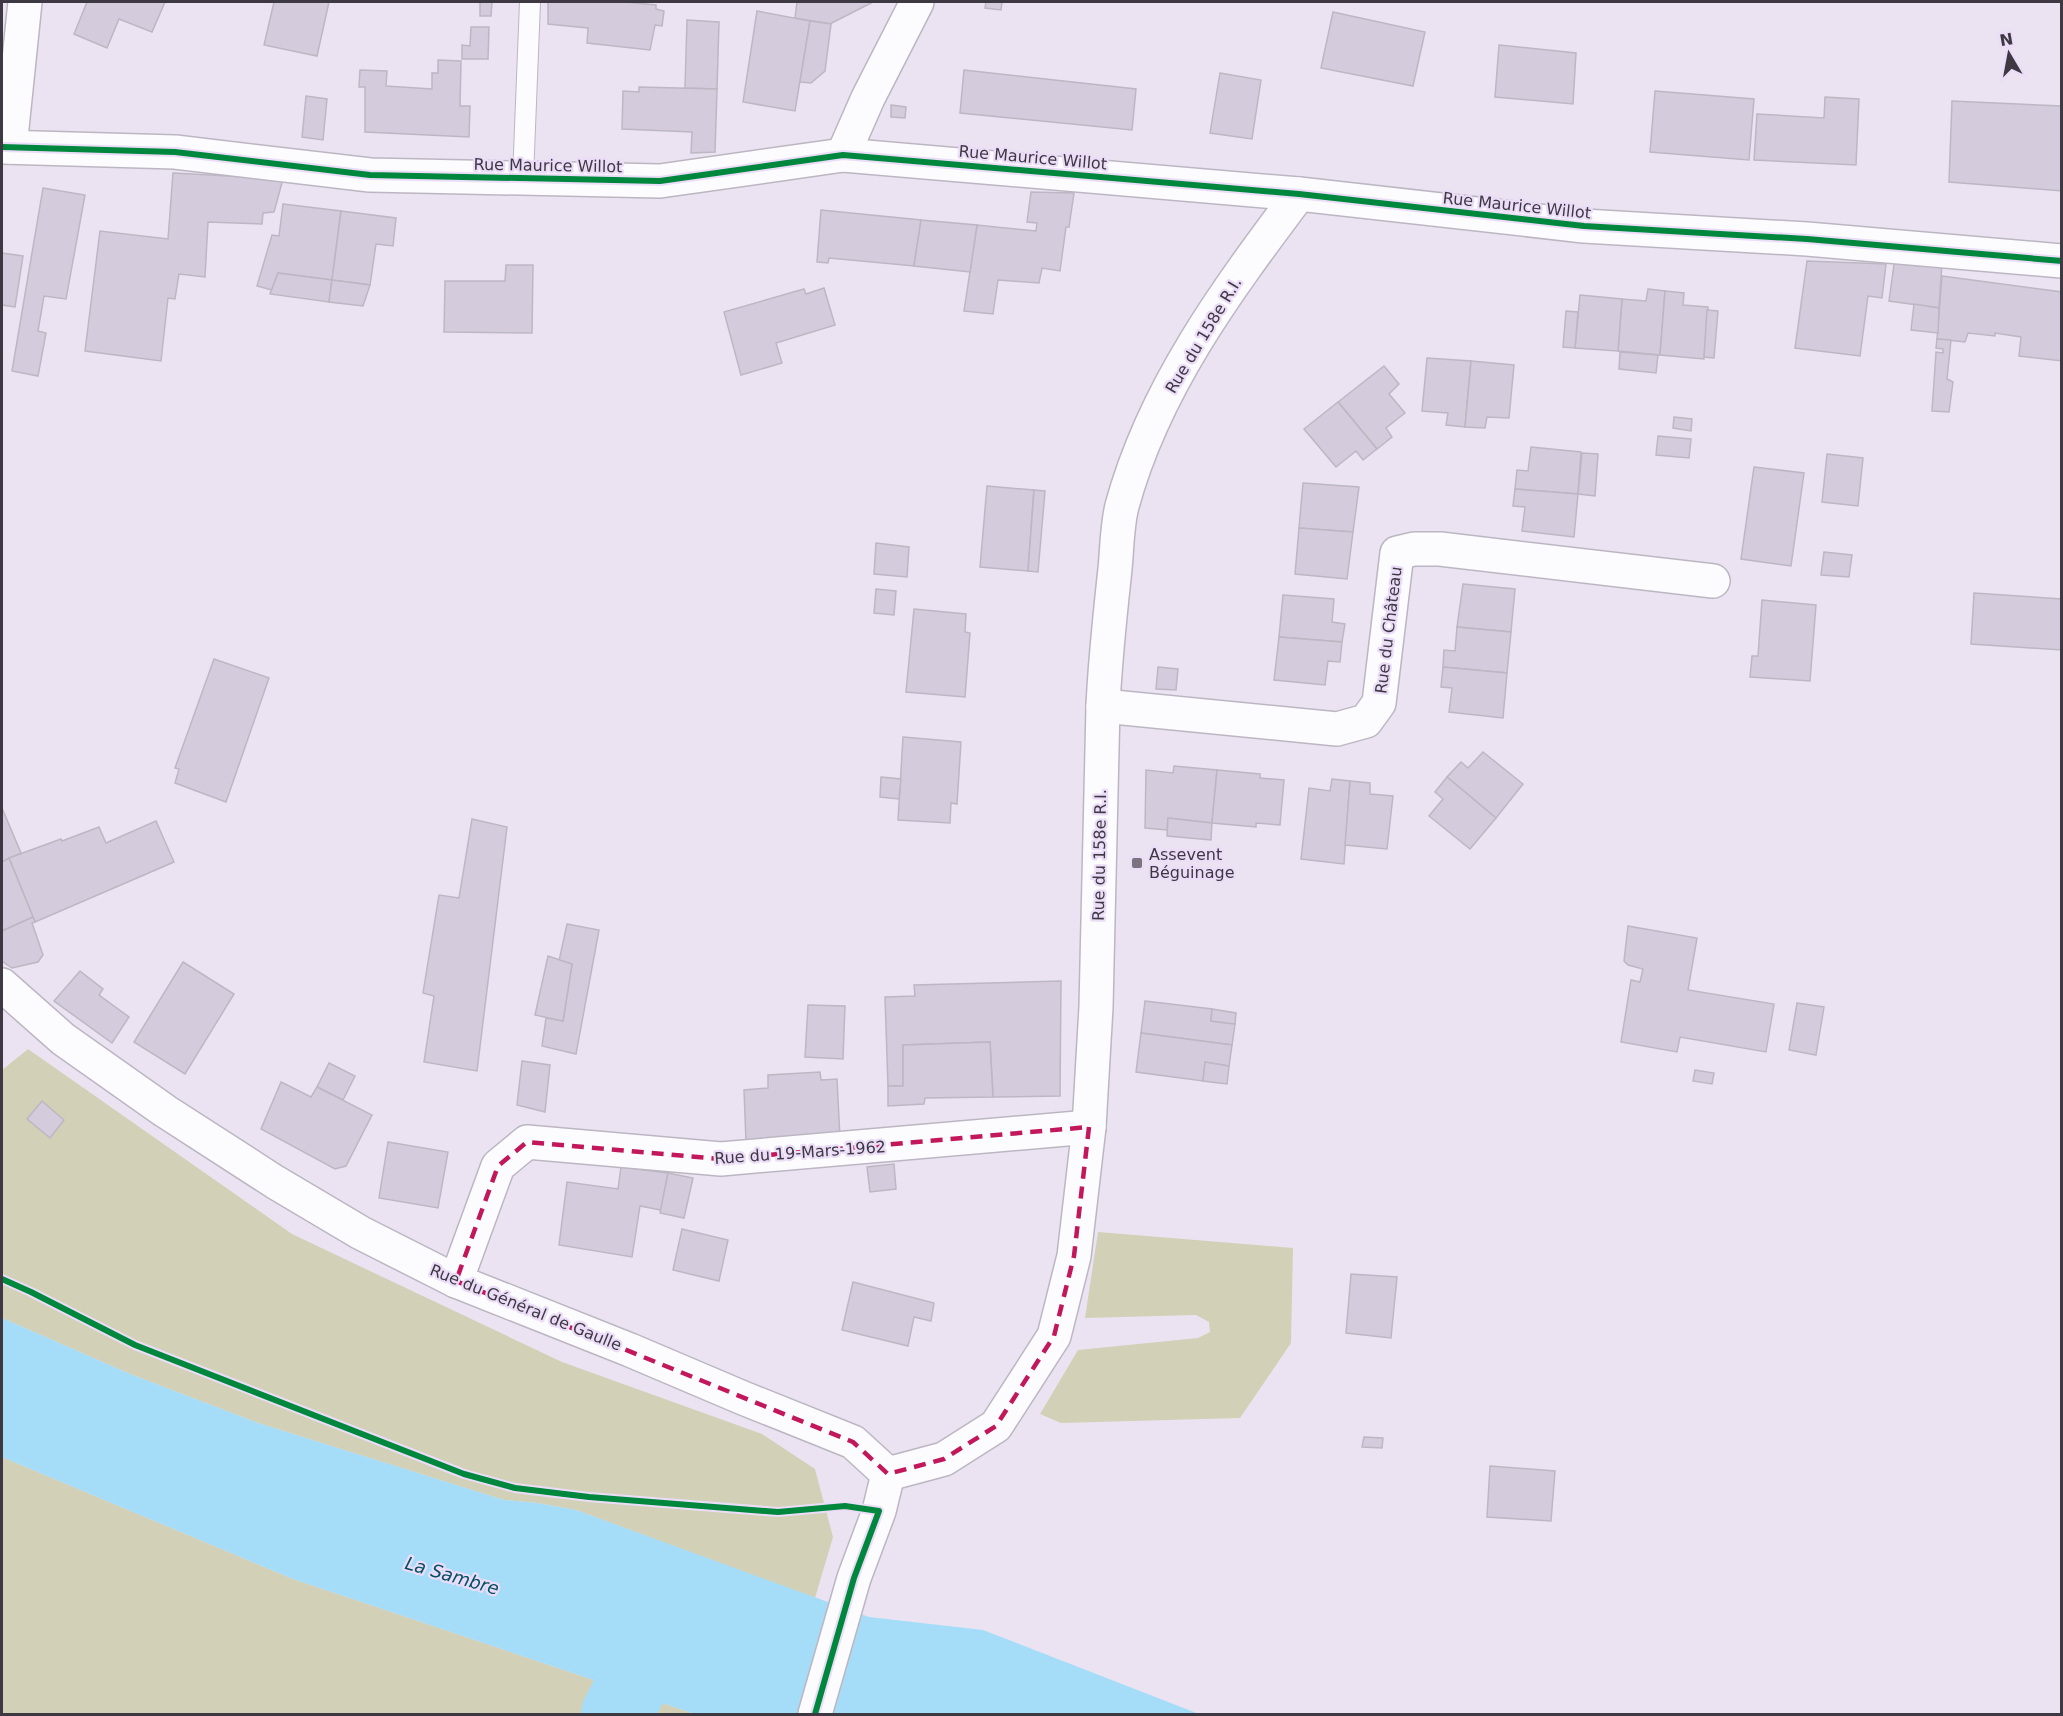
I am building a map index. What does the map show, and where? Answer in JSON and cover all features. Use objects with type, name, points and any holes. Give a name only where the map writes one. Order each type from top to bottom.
[{"type":"street","points":[[6,147],[25,2]]},
{"type":"street","points":[[843,155],[868,98],[917,2]]},
{"type":"street","name":"Rue Maurice Willot","points":[[6,147],[175,152],[370,175],[660,181],[843,155],[1299,194],[1584,226],[1807,239],[2061,261]]},
{"type":"street","name":"Rue du 158e R.I.","points":[[888,1474],[944,1459],[996,1426],[1054,1336],[1074,1256],[1089,1127],[1096,1007],[1102,706],[1121,508],[1146,434],[1184,359],[1245,266],[1299,194]]},
{"type":"street","name":"Rue du Château","points":[[1102,706],[1337,729],[1365,721],[1379,703],[1397,553],[1414,549],[1440,549],[1713,581]]},
{"type":"street","name":"Rue du Général de Gaulle","points":[[2,985],[63,1039],[165,1112],[361,1233],[456,1281],[854,1442],[888,1474]]},
{"type":"street","name":"Rue du 19-Mars-1962","points":[[456,1281],[498,1166],[527,1142],[721,1160],[1089,1127]]},
{"type":"street","points":[[814,1714],[854,1578],[879,1511],[888,1474]]},
{"type":"lane","name":"Rue Maurice Willot","points":[[523,178],[530,2]]},
{"type":"highlighted area","points":[[1089,1127],[1074,1256],[1054,1336],[996,1426],[944,1459],[888,1474],[853,1442],[456,1281],[498,1166],[527,1142],[721,1159]]},
{"type":"green space","points":[[28,1049],[292,1234],[562,1362],[762,1434],[815,1469],[833,1537],[815,1598],[576,1510],[504,1500],[258,1423],[130,1374],[2,1318],[2,1070]]},
{"type":"green space","points":[[1098,1232],[1293,1248],[1291,1343],[1240,1418],[1061,1423],[1040,1414],[1078,1350],[1198,1338],[1210,1332],[1209,1322],[1196,1315],[1085,1318]]},
{"type":"green space","points":[[2,1457],[293,1579],[695,1714],[2,1714]]},
{"type":"water","name":"La Sambre","points":[[2,1318],[130,1374],[258,1423],[504,1500],[576,1510],[869,1617],[983,1630],[1199,1714],[695,1714],[293,1579],[2,1457]]},
{"type":"building","points":[[87,2],[165,2],[152,32],[119,19],[107,48],[74,34]]},
{"type":"building","points":[[274,2],[329,2],[317,56],[264,45]]},
{"type":"building","points":[[480,2],[492,2],[491,16],[480,16]]},
{"type":"building","points":[[548,2],[624,2],[656,5],[656,9],[664,11],[662,26],[655,25],[650,50],[587,43],[588,28],[548,24]]},
{"type":"building","points":[[797,2],[873,2],[830,24],[795,18]]},
{"type":"building","points":[[986,2],[1002,2],[1001,10],[985,8]]},
{"type":"building","points":[[757,11],[810,21],[795,111],[743,102]]},
{"type":"building","points":[[1333,12],[1425,32],[1413,86],[1321,68]]},
{"type":"building","points":[[687,20],[719,22],[717,89],[685,88]]},
{"type":"building","points":[[810,21],[831,24],[825,71],[811,83],[800,82]]},
{"type":"building","points":[[471,27],[489,27],[488,59],[462,59],[462,45],[470,46]]},
{"type":"building","points":[[1499,45],[1576,53],[1573,104],[1495,97]]},
{"type":"building","points":[[438,60],[461,61],[460,106],[470,106],[469,137],[365,132],[365,87],[359,87],[360,70],[387,71],[386,86],[432,89],[432,73],[438,73]]},
{"type":"building","points":[[964,70],[1136,89],[1132,130],[960,113]]},
{"type":"building","points":[[1220,73],[1261,80],[1252,139],[1210,133]]},
{"type":"building","points":[[639,87],[717,89],[715,152],[691,153],[692,132],[622,129],[623,91],[639,92]]},
{"type":"building","points":[[1655,91],[1754,99],[1749,160],[1650,152]]},
{"type":"building","points":[[306,96],[327,99],[323,140],[302,137]]},
{"type":"building","points":[[1825,97],[1859,99],[1856,165],[1754,160],[1757,114],[1824,118]]},
{"type":"building","points":[[1952,101],[2062,106],[2062,191],[1949,182]]},
{"type":"building","points":[[891,105],[906,107],[905,118],[891,117]]},
{"type":"building","points":[[173,173],[283,179],[274,212],[263,213],[262,224],[208,222],[205,277],[179,274],[175,299],[168,298],[161,361],[85,351],[100,231],[168,239]]},
{"type":"building","points":[[43,188],[85,195],[66,299],[44,296],[38,331],[46,333],[38,376],[12,371]]},
{"type":"building","points":[[1031,192],[1074,193],[1069,227],[1066,227],[1060,271],[1042,268],[1039,283],[998,280],[993,314],[964,311],[977,225],[1036,231],[1037,223],[1027,222]]},
{"type":"building","points":[[283,204],[341,211],[332,280],[278,273],[272,290],[257,286],[272,235],[279,236]]},
{"type":"building","points":[[821,210],[921,220],[914,266],[829,258],[828,263],[817,262]]},
{"type":"building","points":[[341,211],[396,218],[393,246],[376,244],[370,285],[332,280]]},
{"type":"building","points":[[921,220],[977,225],[970,272],[914,266]]},
{"type":"building","points":[[2,253],[23,256],[15,307],[2,305]]},
{"type":"building","points":[[1895,257],[1942,263],[1939,308],[1889,301]]},
{"type":"building","points":[[1807,261],[1886,264],[1882,298],[1868,296],[1860,356],[1795,348]]},
{"type":"building","points":[[506,265],[533,265],[532,333],[444,332],[445,281],[505,281]]},
{"type":"building","points":[[278,273],[332,280],[329,302],[270,294]]},
{"type":"building","points":[[1942,276],[2062,292],[2062,361],[2019,356],[2021,337],[1995,333],[1995,336],[1968,333],[1965,342],[1937,339]]},
{"type":"building","points":[[332,280],[370,285],[363,306],[329,302]]},
{"type":"building","points":[[824,288],[835,325],[776,343],[782,363],[741,375],[724,312],[804,289],[806,294]]},
{"type":"building","points":[[1648,289],[1665,291],[1660,355],[1618,351],[1622,299],[1646,301]]},
{"type":"building","points":[[1665,291],[1684,293],[1683,305],[1708,307],[1704,359],[1660,355]]},
{"type":"building","points":[[1580,295],[1622,299],[1618,351],[1575,348]]},
{"type":"building","points":[[1914,304],[1939,308],[1938,333],[1911,330]]},
{"type":"building","points":[[1707,310],[1718,311],[1714,358],[1704,357]]},
{"type":"building","points":[[1566,311],[1578,312],[1575,348],[1563,347]]},
{"type":"building","points":[[1937,339],[1951,340],[1947,379],[1953,382],[1949,412],[1932,411],[1936,352],[1943,353],[1943,349],[1936,348]]},
{"type":"building","points":[[1620,352],[1658,355],[1656,373],[1619,369]]},
{"type":"building","points":[[1427,358],[1471,361],[1465,427],[1446,425],[1448,413],[1422,411]]},
{"type":"building","points":[[1471,361],[1514,365],[1509,418],[1487,417],[1485,428],[1465,427]]},
{"type":"building","points":[[1384,366],[1399,384],[1389,394],[1405,413],[1386,428],[1392,437],[1377,449],[1338,402]]},
{"type":"building","points":[[1338,402],[1377,449],[1363,460],[1356,451],[1336,467],[1304,429]]},
{"type":"building","points":[[1674,417],[1692,419],[1691,431],[1673,428]]},
{"type":"building","points":[[1658,436],[1691,439],[1689,458],[1656,455]]},
{"type":"building","points":[[1531,447],[1581,452],[1578,494],[1515,489],[1517,470],[1528,471]]},
{"type":"building","points":[[1582,453],[1598,454],[1595,496],[1578,494]]},
{"type":"building","points":[[1827,454],[1863,458],[1858,506],[1822,502]]},
{"type":"building","points":[[1754,467],[1804,473],[1791,566],[1741,559]]},
{"type":"building","points":[[1303,483],[1359,487],[1353,532],[1299,528]]},
{"type":"building","points":[[987,486],[1034,490],[1028,571],[980,567]]},
{"type":"building","points":[[1515,489],[1578,494],[1574,537],[1522,531],[1525,507],[1513,506]]},
{"type":"building","points":[[1034,490],[1045,491],[1038,572],[1028,571]]},
{"type":"building","points":[[1299,528],[1353,532],[1347,579],[1295,574]]},
{"type":"building","points":[[876,543],[909,547],[907,577],[874,574]]},
{"type":"building","points":[[1824,552],[1852,555],[1849,577],[1821,575]]},
{"type":"building","points":[[1463,584],[1515,589],[1511,632],[1457,627]]},
{"type":"building","points":[[876,589],[896,591],[894,615],[874,613]]},
{"type":"building","points":[[1974,593],[2062,599],[2062,650],[1971,644]]},
{"type":"building","points":[[1283,595],[1334,599],[1332,622],[1345,624],[1342,642],[1279,637]]},
{"type":"building","points":[[1762,600],[1816,605],[1810,681],[1750,677],[1752,656],[1758,656]]},
{"type":"building","points":[[914,609],[966,614],[965,632],[970,633],[965,697],[906,692]]},
{"type":"building","points":[[1457,627],[1511,632],[1507,673],[1443,667],[1444,650],[1455,651]]},
{"type":"building","points":[[1279,637],[1342,642],[1340,662],[1328,661],[1325,685],[1274,680]]},
{"type":"building","points":[[214,659],[269,678],[226,802],[175,783],[179,769],[175,768]]},
{"type":"building","points":[[1158,667],[1178,669],[1176,690],[1156,689]]},
{"type":"building","points":[[1443,667],[1507,673],[1503,718],[1449,712],[1452,688],[1441,687]]},
{"type":"building","points":[[903,737],[961,742],[957,804],[951,803],[950,823],[898,820]]},
{"type":"building","points":[[1483,752],[1523,784],[1496,818],[1447,777],[1461,762],[1468,768]]},
{"type":"building","points":[[1174,766],[1217,770],[1212,823],[1168,818],[1167,830],[1145,828],[1146,770],[1173,773]]},
{"type":"building","points":[[1217,770],[1260,774],[1260,778],[1284,780],[1280,825],[1256,823],[1256,827],[1212,823]]},
{"type":"building","points":[[881,777],[901,779],[899,799],[880,797]]},
{"type":"building","points":[[1447,777],[1496,818],[1470,849],[1429,816],[1443,799],[1435,792]]},
{"type":"building","points":[[1332,779],[1350,781],[1344,864],[1301,859],[1309,788],[1330,791]]},
{"type":"building","points":[[1350,781],[1370,783],[1370,794],[1393,796],[1387,849],[1345,845]]},
{"type":"building","points":[[2,808],[21,853],[2,862]]},
{"type":"building","points":[[1168,818],[1212,823],[1211,840],[1167,836]]},
{"type":"building","points":[[472,819],[507,827],[477,1071],[424,1062],[434,996],[423,993],[439,895],[459,898]]},
{"type":"building","points":[[156,821],[174,862],[35,922],[9,858],[99,827],[106,843]]},
{"type":"building","points":[[9,858],[33,917],[2,931],[2,862]]},
{"type":"building","points":[[33,917],[35,922],[32,923],[43,955],[38,962],[12,968],[2,961],[2,931]]},
{"type":"building","points":[[567,924],[599,930],[576,1054],[542,1046],[546,1018],[563,1021],[572,964],[559,961]]},
{"type":"building","points":[[1628,926],[1697,938],[1688,990],[1774,1004],[1766,1052],[1680,1037],[1677,1052],[1621,1042],[1631,980],[1640,982],[1643,969],[1628,965],[1624,961]]},
{"type":"building","points":[[548,956],[572,964],[563,1021],[535,1015]]},
{"type":"building","points":[[183,962],[234,994],[185,1074],[134,1042]]},
{"type":"building","points":[[80,971],[103,989],[99,995],[129,1017],[112,1043],[54,1001]]},
{"type":"building","points":[[1061,981],[1060,1096],[993,1097],[990,1042],[903,1045],[903,1086],[888,1086],[885,997],[915,996],[914,985]]},
{"type":"building","points":[[1145,1001],[1212,1009],[1211,1021],[1235,1024],[1232,1045],[1141,1033]]},
{"type":"building","points":[[1797,1003],[1824,1007],[1816,1055],[1789,1050]]},
{"type":"building","points":[[808,1005],[845,1006],[843,1059],[805,1057]]},
{"type":"building","points":[[1212,1009],[1236,1013],[1235,1024],[1211,1021]]},
{"type":"building","points":[[1141,1033],[1232,1045],[1229,1066],[1205,1062],[1203,1081],[1136,1072]]},
{"type":"building","points":[[990,1042],[993,1097],[925,1098],[924,1104],[888,1106],[888,1086],[903,1086],[903,1045]]},
{"type":"building","points":[[522,1061],[550,1065],[545,1112],[517,1105]]},
{"type":"building","points":[[1205,1062],[1229,1066],[1227,1084],[1203,1081]]},
{"type":"building","points":[[329,1063],[355,1076],[343,1100],[317,1087]]},
{"type":"building","points":[[1695,1070],[1714,1073],[1712,1084],[1693,1081]]},
{"type":"building","points":[[820,1072],[821,1080],[837,1079],[840,1138],[746,1142],[744,1090],[768,1088],[768,1075]]},
{"type":"building","points":[[281,1082],[311,1097],[317,1087],[372,1115],[346,1166],[335,1169],[261,1129]]},
{"type":"building","points":[[42,1101],[64,1120],[50,1138],[27,1119]]},
{"type":"building","points":[[388,1142],[448,1152],[438,1208],[379,1198]]},
{"type":"building","points":[[894,1164],[896,1189],[870,1192],[867,1167]]},
{"type":"building","points":[[621,1167],[668,1173],[661,1210],[640,1206],[632,1257],[559,1245],[567,1182],[618,1189]]},
{"type":"building","points":[[668,1173],[693,1178],[684,1218],[660,1213]]},
{"type":"building","points":[[682,1229],[728,1240],[719,1281],[673,1270]]},
{"type":"building","points":[[1351,1274],[1397,1277],[1391,1338],[1346,1333]]},
{"type":"building","points":[[853,1282],[934,1303],[931,1321],[914,1317],[908,1346],[842,1330]]},
{"type":"building","points":[[1364,1437],[1383,1438],[1382,1448],[1362,1447]]},
{"type":"building","points":[[1490,1466],[1555,1471],[1551,1521],[1487,1517]]},
{"type":"waterway","points":[[617,1714],[642,1665],[654,1631]]},
{"type":"cycle path","points":[[2,147],[175,152],[370,175],[660,181],[843,155],[1299,194],[1584,226],[1807,239],[2062,261]]},
{"type":"cycle path","points":[[2,1279],[135,1345],[464,1474],[515,1488],[589,1497],[778,1512],[845,1506],[879,1511],[854,1578],[815,1714]]},
{"type":"place","name":"Assevent Béguinage","points":[[1137,863]]}]
